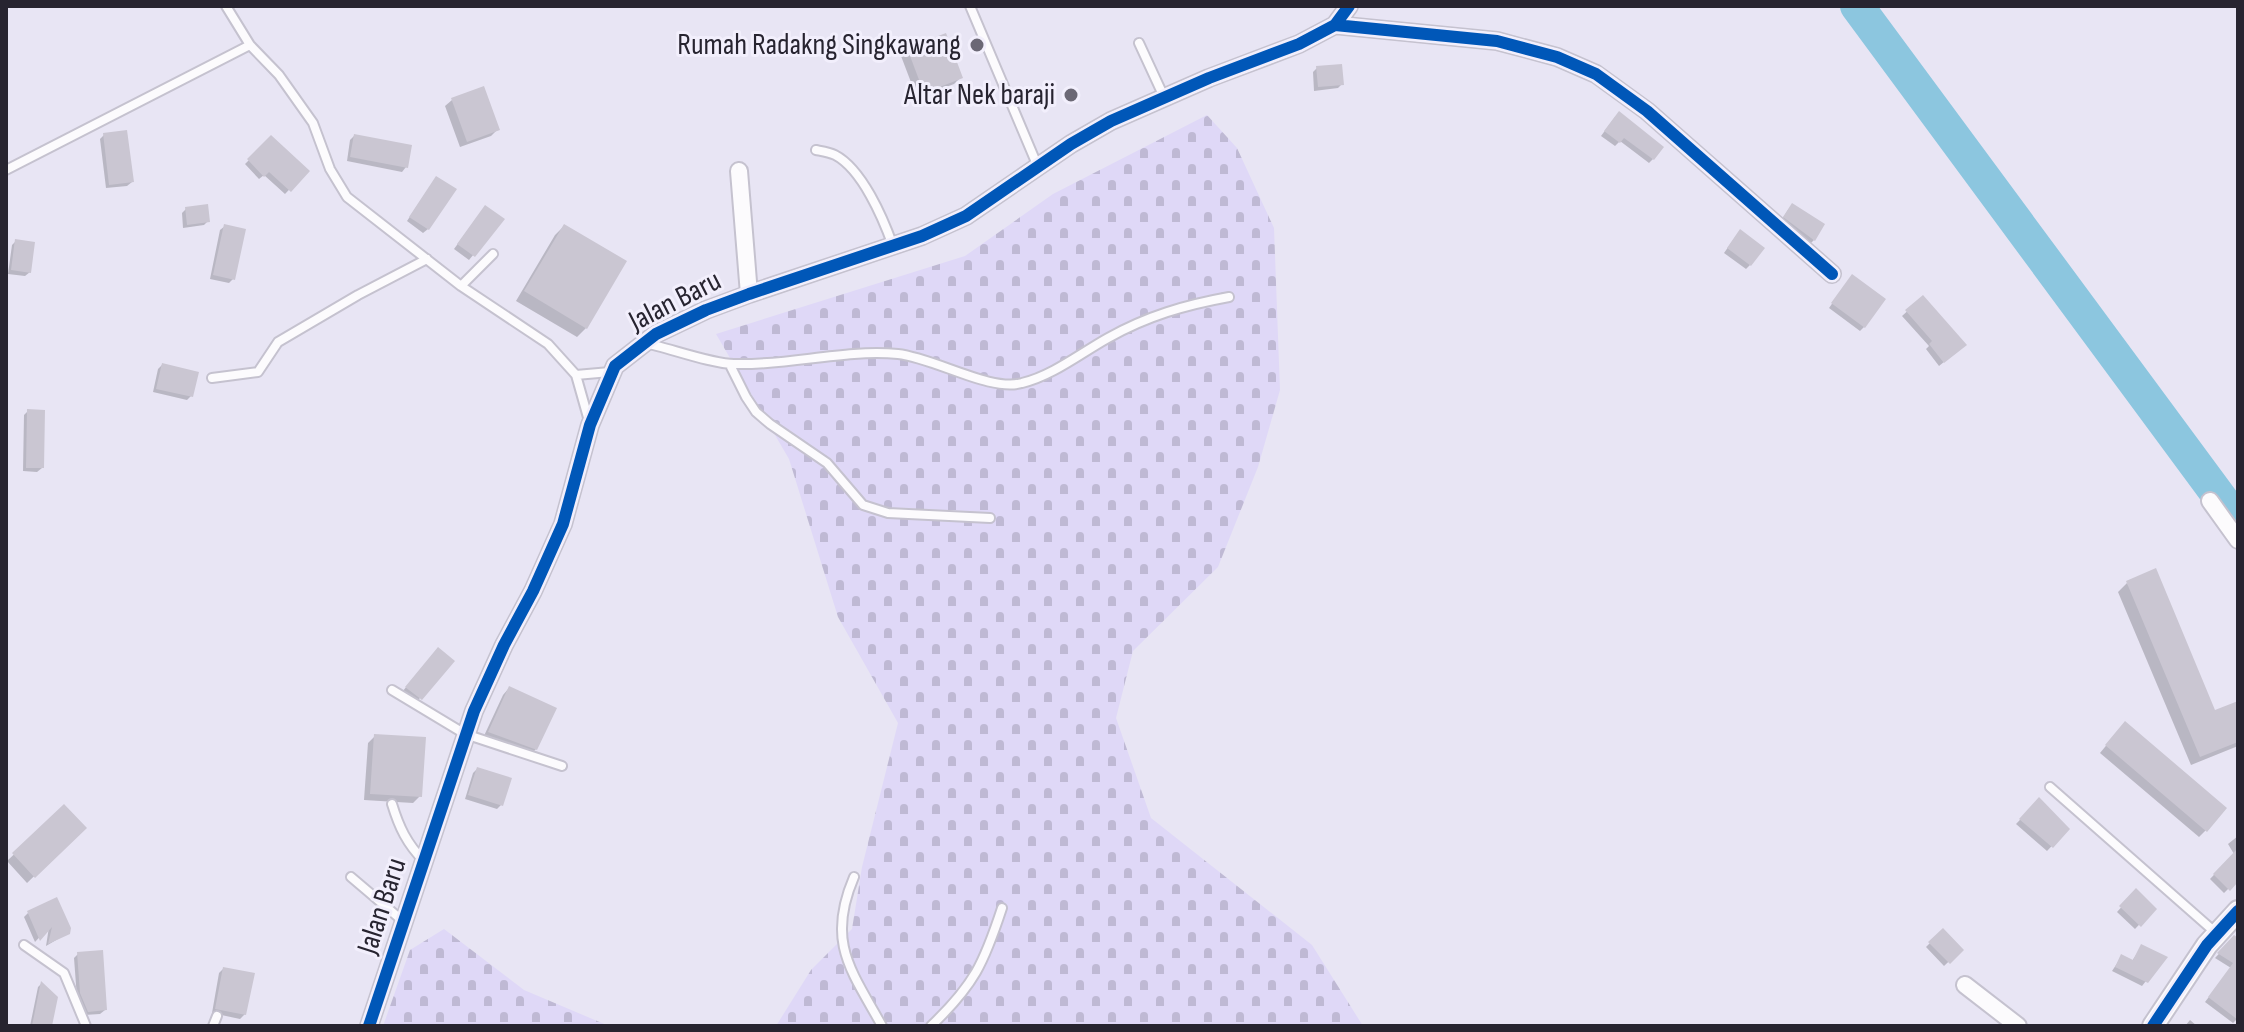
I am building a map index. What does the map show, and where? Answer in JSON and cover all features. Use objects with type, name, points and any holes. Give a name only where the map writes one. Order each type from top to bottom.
[{"type":"street","name":"Jalan Baru","points":[[369,1026],[465,734],[563,524],[590,425],[610,372],[641,342],[673,325],[749,294],[922,236],[966,216],[1111,121],[1299,44],[1335,25],[1349,6]]},
{"type":"street","points":[[1335,25],[1497,41],[1557,57],[1596,74],[1647,111],[1832,274]]},
{"type":"street","points":[[739,171],[749,294]]},
{"type":"street","points":[[2210,501],[2238,540]]},
{"type":"street","points":[[2153,1026],[2216,934],[2238,911]]},
{"type":"street","points":[[1965,985],[2018,1026]]},
{"type":"lane","points":[[226,6],[250,45],[279,75],[313,123],[330,169],[347,197],[461,286],[548,344],[576,375],[590,425]]},
{"type":"lane","points":[[970,6],[1038,168]]},
{"type":"lane","points":[[1139,43],[1164,97]]},
{"type":"lane","points":[[6,170],[250,45]]},
{"type":"lane","points":[[816,150],[835,155],[859,179],[879,209],[893,246]]},
{"type":"lane","points":[[461,286],[493,254]]},
{"type":"lane","points":[[212,378],[258,372],[278,342],[427,259]]},
{"type":"lane","points":[[641,342],[730,365],[768,364],[857,353],[900,355],[923,359],[998,384],[1013,385],[1046,373],[1145,318],[1181,306],[1229,297]]},
{"type":"lane","points":[[730,365],[756,412],[827,463],[863,505],[888,513],[990,518]]},
{"type":"lane","points":[[576,375],[610,372]]},
{"type":"lane","points":[[392,690],[465,734],[562,766]]},
{"type":"lane","points":[[2050,787],[2216,934]]},
{"type":"lane","points":[[392,804],[409,846],[425,862]]},
{"type":"lane","points":[[351,877],[404,922]]},
{"type":"lane","points":[[854,877],[841,917],[842,947],[882,1026]]},
{"type":"lane","points":[[931,1026],[976,976],[987,955],[1002,908]]},
{"type":"lane","points":[[24,945],[64,973],[86,1026]]},
{"type":"lane","points":[[213,1026],[217,1016]]},
{"type":"green space","points":[[1207,115],[1237,148],[1274,228],[1280,390],[1258,467],[1218,567],[1133,651],[1116,718],[1151,818],[1312,945],[1363,1026],[776,1026],[811,970],[852,929],[862,867],[898,723],[838,617],[789,459],[716,334],[965,256],[1053,194]]},
{"type":"green space","points":[[444,929],[524,990],[609,1026],[383,1026],[410,950]]},
{"type":"building","points":[[946,33],[963,78],[924,93],[907,48]]},
{"type":"building","points":[[1342,64],[1344,85],[1318,87],[1316,66]]},
{"type":"building","points":[[484,86],[500,130],[467,142],[451,98]]},
{"type":"building","points":[[1619,111],[1664,147],[1654,160],[1624,138],[1620,143],[1604,131]]},
{"type":"building","points":[[127,130],[134,182],[109,185],[103,133]]},
{"type":"building","points":[[354,134],[412,145],[408,168],[350,157]]},
{"type":"building","points":[[271,135],[310,171],[291,192],[269,172],[264,177],[247,159]]},
{"type":"building","points":[[436,176],[457,189],[429,230],[409,217]]},
{"type":"building","points":[[1792,203],[1825,224],[1815,241],[1783,217]]},
{"type":"building","points":[[208,204],[210,222],[187,225],[185,207]]},
{"type":"building","points":[[485,205],[505,219],[475,257],[457,244]]},
{"type":"building","points":[[224,224],[246,229],[235,280],[213,275]]},
{"type":"building","points":[[564,224],[627,261],[587,329],[524,291]]},
{"type":"building","points":[[1740,229],[1765,248],[1751,266],[1727,248]]},
{"type":"building","points":[[15,239],[35,242],[31,273],[11,270]]},
{"type":"building","points":[[1852,274],[1886,299],[1865,328],[1831,303]]},
{"type":"building","points":[[1923,295],[1967,345],[1944,363],[1929,344],[1932,341],[1905,310]]},
{"type":"building","points":[[162,363],[199,372],[193,397],[156,389]]},
{"type":"building","points":[[27,409],[45,410],[44,468],[26,468]]},
{"type":"building","points":[[2156,568],[2215,710],[2238,701],[2238,742],[2200,757],[2126,581]]},
{"type":"building","points":[[438,647],[455,661],[422,700],[405,687]]},
{"type":"building","points":[[509,686],[557,708],[537,750],[488,732]]},
{"type":"building","points":[[2125,721],[2227,808],[2207,832],[2105,745]]},
{"type":"building","points":[[374,734],[426,737],[422,797],[370,794]]},
{"type":"building","points":[[477,767],[512,778],[503,806],[468,795]]},
{"type":"building","points":[[2039,797],[2070,829],[2053,848],[2019,819]]},
{"type":"building","points":[[64,804],[87,828],[35,878],[12,853]]},
{"type":"building","points":[[2238,848],[2238,882],[2230,891],[2213,874]]},
{"type":"building","points":[[2136,888],[2157,909],[2141,927],[2119,906]]},
{"type":"building","points":[[57,897],[71,928],[70,934],[48,944],[52,927],[40,941],[27,911]]},
{"type":"building","points":[[1943,928],[1964,950],[1950,964],[1928,942]]},
{"type":"building","points":[[2234,935],[2238,938],[2238,1020],[2208,997],[2233,963],[2217,953]]},
{"type":"building","points":[[2141,944],[2168,957],[2148,983],[2115,967],[2121,954],[2133,960]]},
{"type":"building","points":[[103,950],[107,1010],[88,1012],[80,993],[77,952]]},
{"type":"building","points":[[223,967],[255,973],[246,1015],[215,1009]]},
{"type":"building","points":[[41,981],[58,997],[52,1026],[32,1026]]},
{"type":"waterway","points":[[1857,6],[2238,522]]},
{"type":"cycle path","points":[[369,1026],[474,711],[563,524],[590,425],[615,366],[656,334],[706,310],[922,236],[966,216],[1071,144],[1111,121],[1209,78],[1299,44],[1335,25],[1349,6]]},
{"type":"cycle path","points":[[1335,25],[1497,41],[1557,57],[1596,74],[1647,111],[1832,274]]},
{"type":"cycle path","points":[[2153,1026],[2207,945],[2238,911]]},
{"type":"place","name":"Rumah Radakng Singkawang","points":[[977,45]]},
{"type":"place","name":"Altar Nek baraji","points":[[1071,95]]}]
